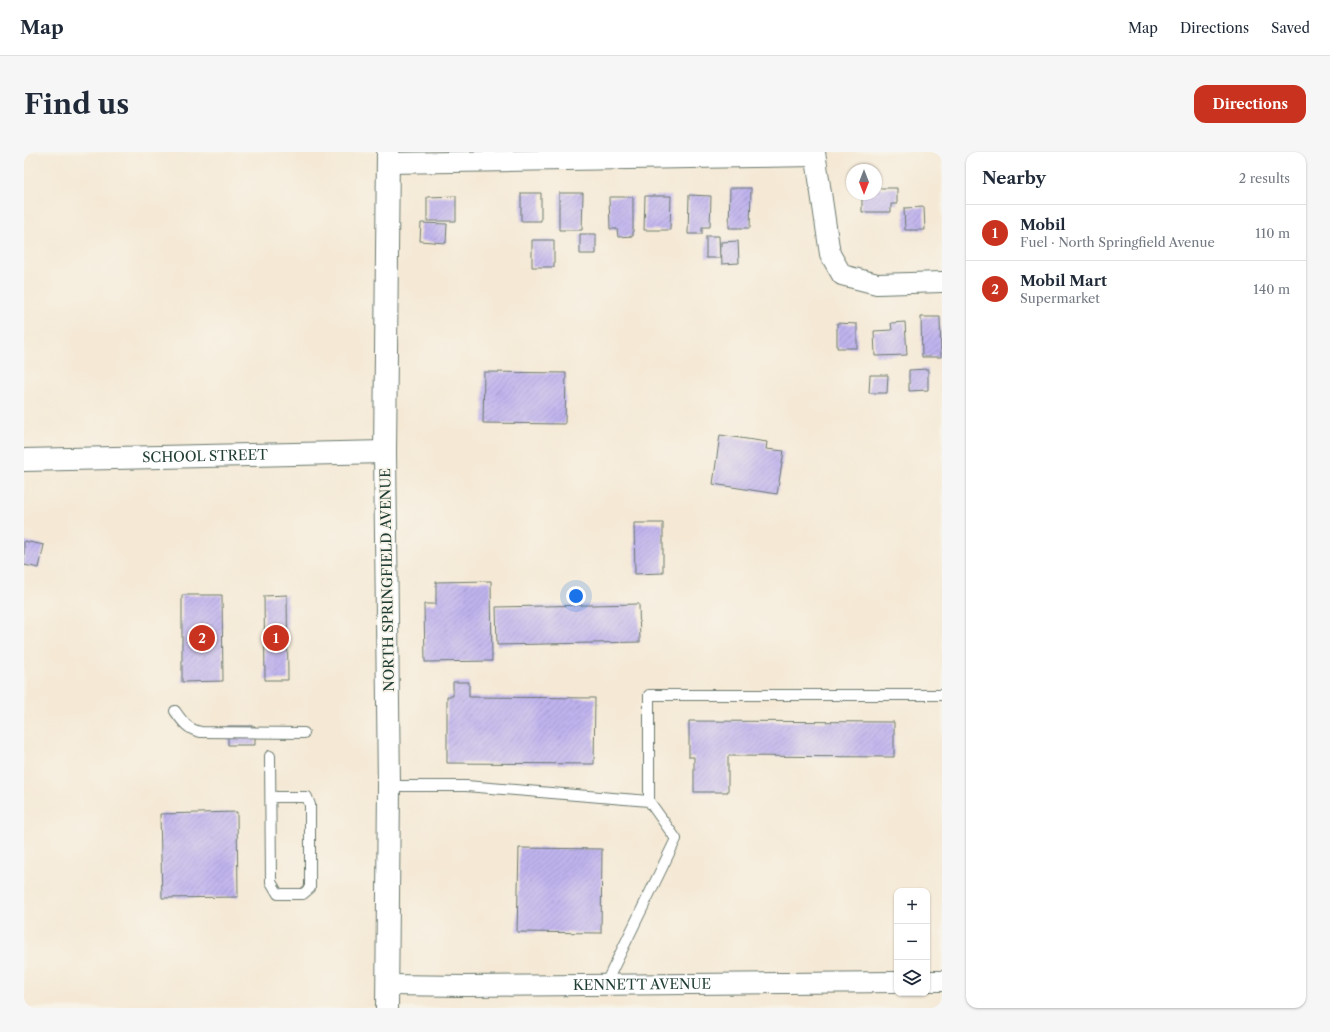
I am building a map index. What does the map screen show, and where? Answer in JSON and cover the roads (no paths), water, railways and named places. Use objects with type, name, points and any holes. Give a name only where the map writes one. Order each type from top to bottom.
[{"type":"main road","name":"NORTH SPRINGFIELD AVENUE","points":[[387,1008],[388,786],[385,452],[388,157]]},
{"type":"main road","name":"SCHOOL STREET","points":[[24,460],[385,452]]},
{"type":"street","points":[[388,157],[815,154],[830,254],[842,275],[878,284],[942,282]]},
{"type":"street","points":[[930,981],[942,981]]},
{"type":"street","name":"KENNETT AVENUE","points":[[388,985],[894,982]]},
{"type":"lane","points":[[605,984],[676,839],[649,801],[649,695],[942,695]]},
{"type":"lane","points":[[174,712],[190,728],[201,732],[304,733]]},
{"type":"lane","points":[[270,756],[271,882],[278,894],[303,894],[310,888],[310,805],[306,797],[271,797]]},
{"type":"lane","points":[[388,786],[466,786],[649,801]]},
{"type":"place","name":"Mobil Mart","points":[[202,638]]},
{"type":"place","name":"Mobil","points":[[276,638]]}]
